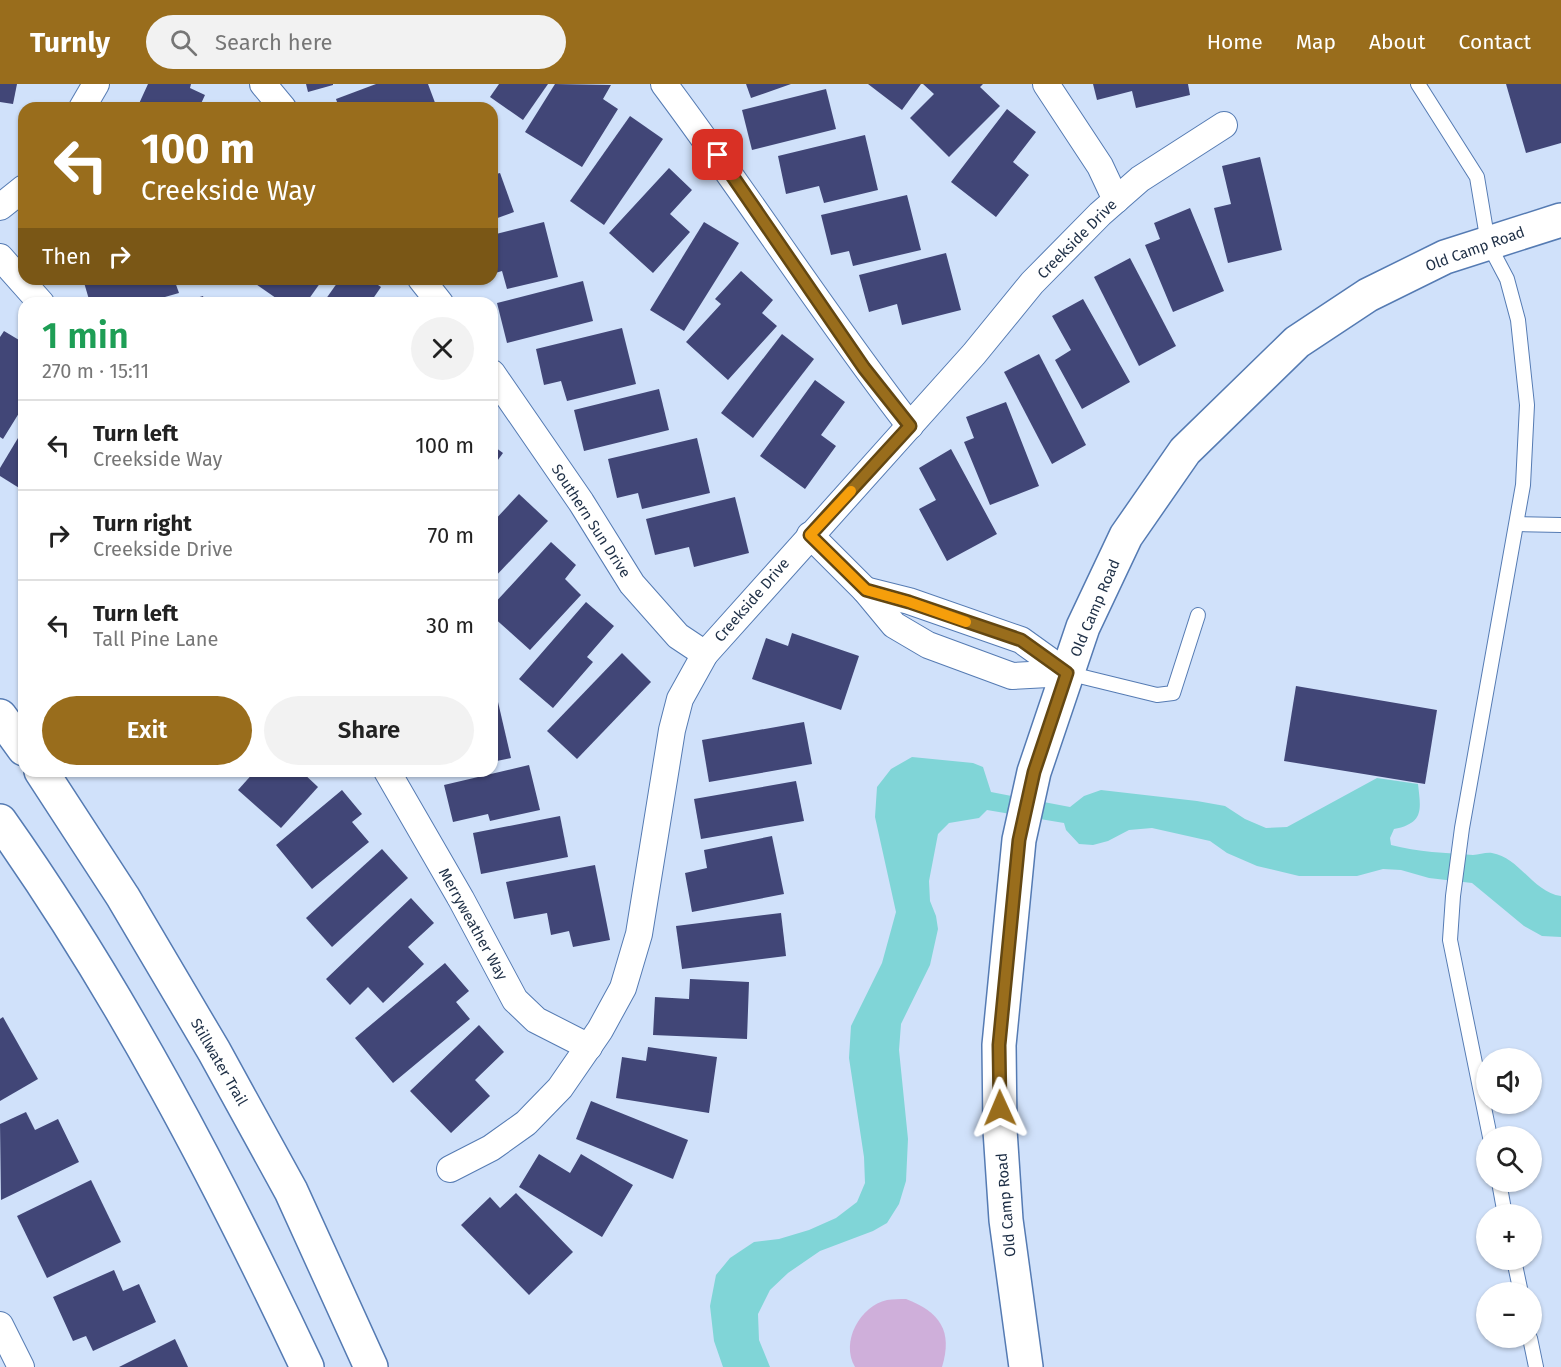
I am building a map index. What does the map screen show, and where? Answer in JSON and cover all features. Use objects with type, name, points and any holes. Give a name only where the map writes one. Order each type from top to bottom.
[{"type":"street","points":[[86,102],[96,84]]},
{"type":"street","points":[[263,84],[278,102]]},
{"type":"street","points":[[664,84],[718,155],[864,368],[910,426]]},
{"type":"street","points":[[1046,84],[1091,149],[1116,200]]},
{"type":"street","name":"Creekside Drive","points":[[450,1169],[491,1148],[526,1123],[560,1088],[589,1047],[623,988],[639,934],[680,699],[695,668],[705,654],[910,426],[1032,283],[1140,179],[1224,125]]},
{"type":"street","points":[[0,207],[18,193]]},
{"type":"street","name":"Old Camp Road","points":[[1026,1367],[1006,1220],[1000,1130],[999,1045],[1019,840],[1034,772],[1083,627],[1126,537],[1185,451],[1297,342],[1368,295],[1444,257],[1561,220]]},
{"type":"street","points":[[0,257],[18,277]]},
{"type":"street","points":[[25,285],[36,297]]},
{"type":"street","points":[[426,285],[435,297]]},
{"type":"street","name":"Southern Sun Drive","points":[[498,382],[581,502],[632,584],[678,636],[705,654]]},
{"type":"street","points":[[810,535],[866,590],[894,625],[928,645],[1012,676],[1067,673]]},
{"type":"street","points":[[866,590],[1021,640],[1067,673]]},
{"type":"street","points":[[0,716],[18,741]]},
{"type":"street","name":"Stillwater Trail","points":[[44,777],[123,897],[225,1071],[291,1191],[371,1367]]},
{"type":"street","name":"Merryweather Way","points":[[390,777],[461,899],[515,1000],[536,1020],[589,1047]]},
{"type":"street","points":[[0,821],[83,946],[170,1094],[247,1240],[307,1367]]},
{"type":"street","points":[[0,1325],[21,1367]]},
{"type":"lane","points":[[1418,84],[1478,177],[1488,243],[1507,279],[1518,320],[1527,405],[1523,485],[1462,828],[1450,940],[1488,1126]]},
{"type":"lane","points":[[1517,524],[1561,525]]},
{"type":"lane","points":[[1067,673],[1157,695],[1173,693],[1198,615]]},
{"type":"lane","points":[[1532,1348],[1536,1367]]},
{"type":"shaded area","points":[[912,757],[973,763],[983,767],[991,792],[1070,807],[1084,796],[1101,790],[1197,801],[1225,806],[1245,819],[1266,828],[1287,827],[1377,778],[1418,784],[1420,808],[1416,819],[1394,829],[1390,838],[1391,845],[1432,852],[1473,855],[1490,853],[1502,856],[1543,889],[1561,896],[1561,937],[1542,936],[1524,926],[1472,883],[1429,878],[1401,870],[1383,869],[1357,876],[1299,876],[1257,866],[1227,853],[1210,841],[1152,828],[1129,830],[1108,841],[1093,845],[1079,844],[1066,830],[1064,823],[987,810],[979,818],[949,823],[938,834],[929,881],[930,901],[938,929],[930,965],[901,1024],[899,1050],[908,1139],[906,1181],[899,1204],[887,1223],[873,1231],[820,1251],[788,1273],[770,1290],[758,1314],[759,1340],[770,1367],[723,1367],[714,1341],[710,1306],[716,1275],[730,1258],[754,1242],[779,1239],[809,1230],[836,1218],[857,1202],[865,1183],[864,1157],[849,1058],[851,1026],[882,963],[896,912],[875,817],[877,787],[891,769]]},
{"type":"shaded area","points":[[906,1299],[928,1310],[941,1324],[946,1343],[942,1367],[855,1367],[851,1357],[851,1336],[861,1317],[868,1309],[887,1300]]},
{"type":"building","points":[[0,84],[17,84],[13,104],[0,102]]},
{"type":"building","points":[[148,84],[191,84],[190,88],[205,95],[202,102],[140,102]]},
{"type":"building","points":[[306,84],[333,84],[333,85],[308,92]]},
{"type":"building","points":[[376,84],[428,84],[435,102],[337,102],[336,99]]},
{"type":"building","points":[[499,84],[548,84],[523,120],[490,97]]},
{"type":"building","points":[[555,84],[611,85],[603,99],[618,109],[582,167],[525,132]]},
{"type":"building","points":[[746,84],[791,84],[751,98]]},
{"type":"building","points":[[868,84],[921,84],[902,110]]},
{"type":"building","points":[[923,84],[983,84],[980,87],[1000,106],[949,157],[910,118],[934,94]]},
{"type":"building","points":[[1093,84],[1188,84],[1190,95],[1136,108],[1132,91],[1097,100]]},
{"type":"building","points":[[1506,84],[1561,84],[1561,143],[1526,153]]},
{"type":"building","points":[[826,89],[836,129],[752,150],[742,110]]},
{"type":"building","points":[[1007,109],[1036,132],[1013,162],[1029,175],[996,217],[951,182]]},
{"type":"building","points":[[630,116],[663,139],[604,225],[570,201]]},
{"type":"building","points":[[865,135],[878,190],[824,203],[819,186],[786,194],[778,156]]},
{"type":"building","points":[[1260,157],[1282,250],[1228,263],[1214,208],[1231,204],[1222,166]]},
{"type":"building","points":[[669,168],[692,190],[670,214],[690,232],[653,273],[609,233]]},
{"type":"building","points":[[500,173],[514,212],[498,218],[498,174]]},
{"type":"building","points":[[907,195],[921,250],[853,266],[849,251],[831,255],[821,215]]},
{"type":"building","points":[[1190,208],[1224,291],[1173,312],[1145,245],[1160,239],[1154,223]]},
{"type":"building","points":[[544,222],[558,277],[507,289],[502,271],[498,272],[498,234]]},
{"type":"building","points":[[704,222],[739,243],[684,331],[650,310]]},
{"type":"building","points":[[946,253],[961,310],[902,325],[897,304],[869,312],[859,275]]},
{"type":"building","points":[[1130,258],[1176,346],[1139,366],[1094,277]]},
{"type":"building","points":[[741,271],[773,300],[762,313],[777,326],[728,380],[686,342],[721,304],[715,299]]},
{"type":"building","points":[[583,281],[593,321],[507,343],[498,303]]},
{"type":"building","points":[[85,285],[176,285],[179,293],[165,297],[88,297]]},
{"type":"building","points":[[257,285],[319,285],[310,297],[274,297]]},
{"type":"building","points":[[336,285],[378,285],[381,287],[374,297],[327,297]]},
{"type":"building","points":[[1083,299],[1130,382],[1082,409],[1055,360],[1071,350],[1052,316]]},
{"type":"building","points":[[622,328],[636,384],[567,401],[561,381],[544,385],[536,349]]},
{"type":"building","points":[[4,331],[18,339],[18,415],[3,439],[0,437],[0,337]]},
{"type":"building","points":[[782,334],[814,359],[753,438],[721,413]]},
{"type":"building","points":[[1039,354],[1086,445],[1052,464],[1004,372]]},
{"type":"building","points":[[815,380],[845,402],[821,435],[836,446],[805,489],[760,456]]},
{"type":"building","points":[[659,389],[669,430],[584,451],[574,410]]},
{"type":"building","points":[[1006,402],[1039,486],[990,505],[964,442],[974,438],[966,417]]},
{"type":"building","points":[[18,438],[18,487],[0,476],[0,468]]},
{"type":"building","points":[[697,438],[710,493],[642,509],[638,493],[617,498],[608,459]]},
{"type":"building","points":[[498,449],[503,453],[498,460]]},
{"type":"building","points":[[951,449],[997,534],[947,561],[919,509],[936,500],[919,468]]},
{"type":"building","points":[[519,494],[548,521],[498,574],[498,517]]},
{"type":"building","points":[[735,497],[749,553],[694,567],[689,547],[655,555],[646,519]]},
{"type":"building","points":[[551,542],[576,565],[565,579],[581,595],[530,650],[498,621],[498,599]]},
{"type":"building","points":[[586,602],[614,626],[587,657],[593,662],[553,708],[519,679]]},
{"type":"building","points":[[792,633],[859,656],[841,710],[752,679],[766,638],[788,646]]},
{"type":"building","points":[[622,653],[651,682],[577,759],[547,731]]},
{"type":"building","points":[[1296,686],[1437,710],[1425,784],[1284,761]]},
{"type":"building","points":[[498,702],[511,758],[498,761]]},
{"type":"building","points":[[804,722],[812,764],[709,782],[702,740]]},
{"type":"building","points":[[529,765],[540,810],[490,821],[488,814],[453,822],[444,785],[478,777],[498,777],[498,772]]},
{"type":"building","points":[[250,777],[307,777],[318,787],[281,828],[238,790]]},
{"type":"building","points":[[796,781],[804,821],[701,839],[694,799]]},
{"type":"building","points":[[342,790],[362,814],[352,822],[369,842],[312,889],[276,845]]},
{"type":"building","points":[[560,816],[568,857],[481,874],[473,833]]},
{"type":"building","points":[[772,836],[784,894],[692,912],[685,873],[707,868],[704,850]]},
{"type":"building","points":[[382,849],[408,878],[332,947],[306,918]]},
{"type":"building","points":[[595,865],[610,940],[573,947],[569,931],[551,935],[547,913],[514,919],[506,882]]},
{"type":"building","points":[[411,898],[434,923],[408,947],[424,964],[383,1003],[368,987],[350,1005],[326,979]]},
{"type":"building","points":[[781,913],[786,956],[682,969],[676,926]]},
{"type":"building","points":[[445,963],[469,991],[456,1002],[470,1019],[393,1083],[355,1038]]},
{"type":"building","points":[[690,979],[749,982],[747,1039],[653,1035],[655,997],[689,999]]},
{"type":"building","points":[[3,1017],[38,1079],[0,1101],[0,1019]]},
{"type":"building","points":[[479,1025],[504,1052],[475,1080],[490,1096],[451,1133],[410,1091]]},
{"type":"building","points":[[648,1047],[717,1057],[709,1113],[616,1098],[622,1057],[646,1061]]},
{"type":"building","points":[[591,1101],[688,1140],[673,1179],[576,1139]]},
{"type":"building","points":[[26,1112],[35,1130],[58,1119],[79,1162],[1,1200],[0,1124]]},
{"type":"building","points":[[539,1154],[570,1173],[581,1154],[633,1185],[602,1237],[519,1187]]},
{"type":"building","points":[[91,1180],[121,1242],[47,1278],[17,1216]]},
{"type":"building","points":[[516,1193],[573,1252],[529,1295],[461,1225],[490,1197],[500,1208]]},
{"type":"building","points":[[114,1270],[123,1291],[139,1284],[156,1322],[93,1351],[86,1336],[73,1341],[53,1297]]},
{"type":"building","points":[[175,1339],[188,1367],[119,1367]]},
{"type":"slow traffic","points":[[851,491],[810,535],[866,590],[966,622]]},
{"type":"route","points":[[718,155],[864,368],[910,426],[810,535],[866,590],[1021,640],[1067,673],[1034,772],[1019,840],[999,1045],[1000,1108]]}]
